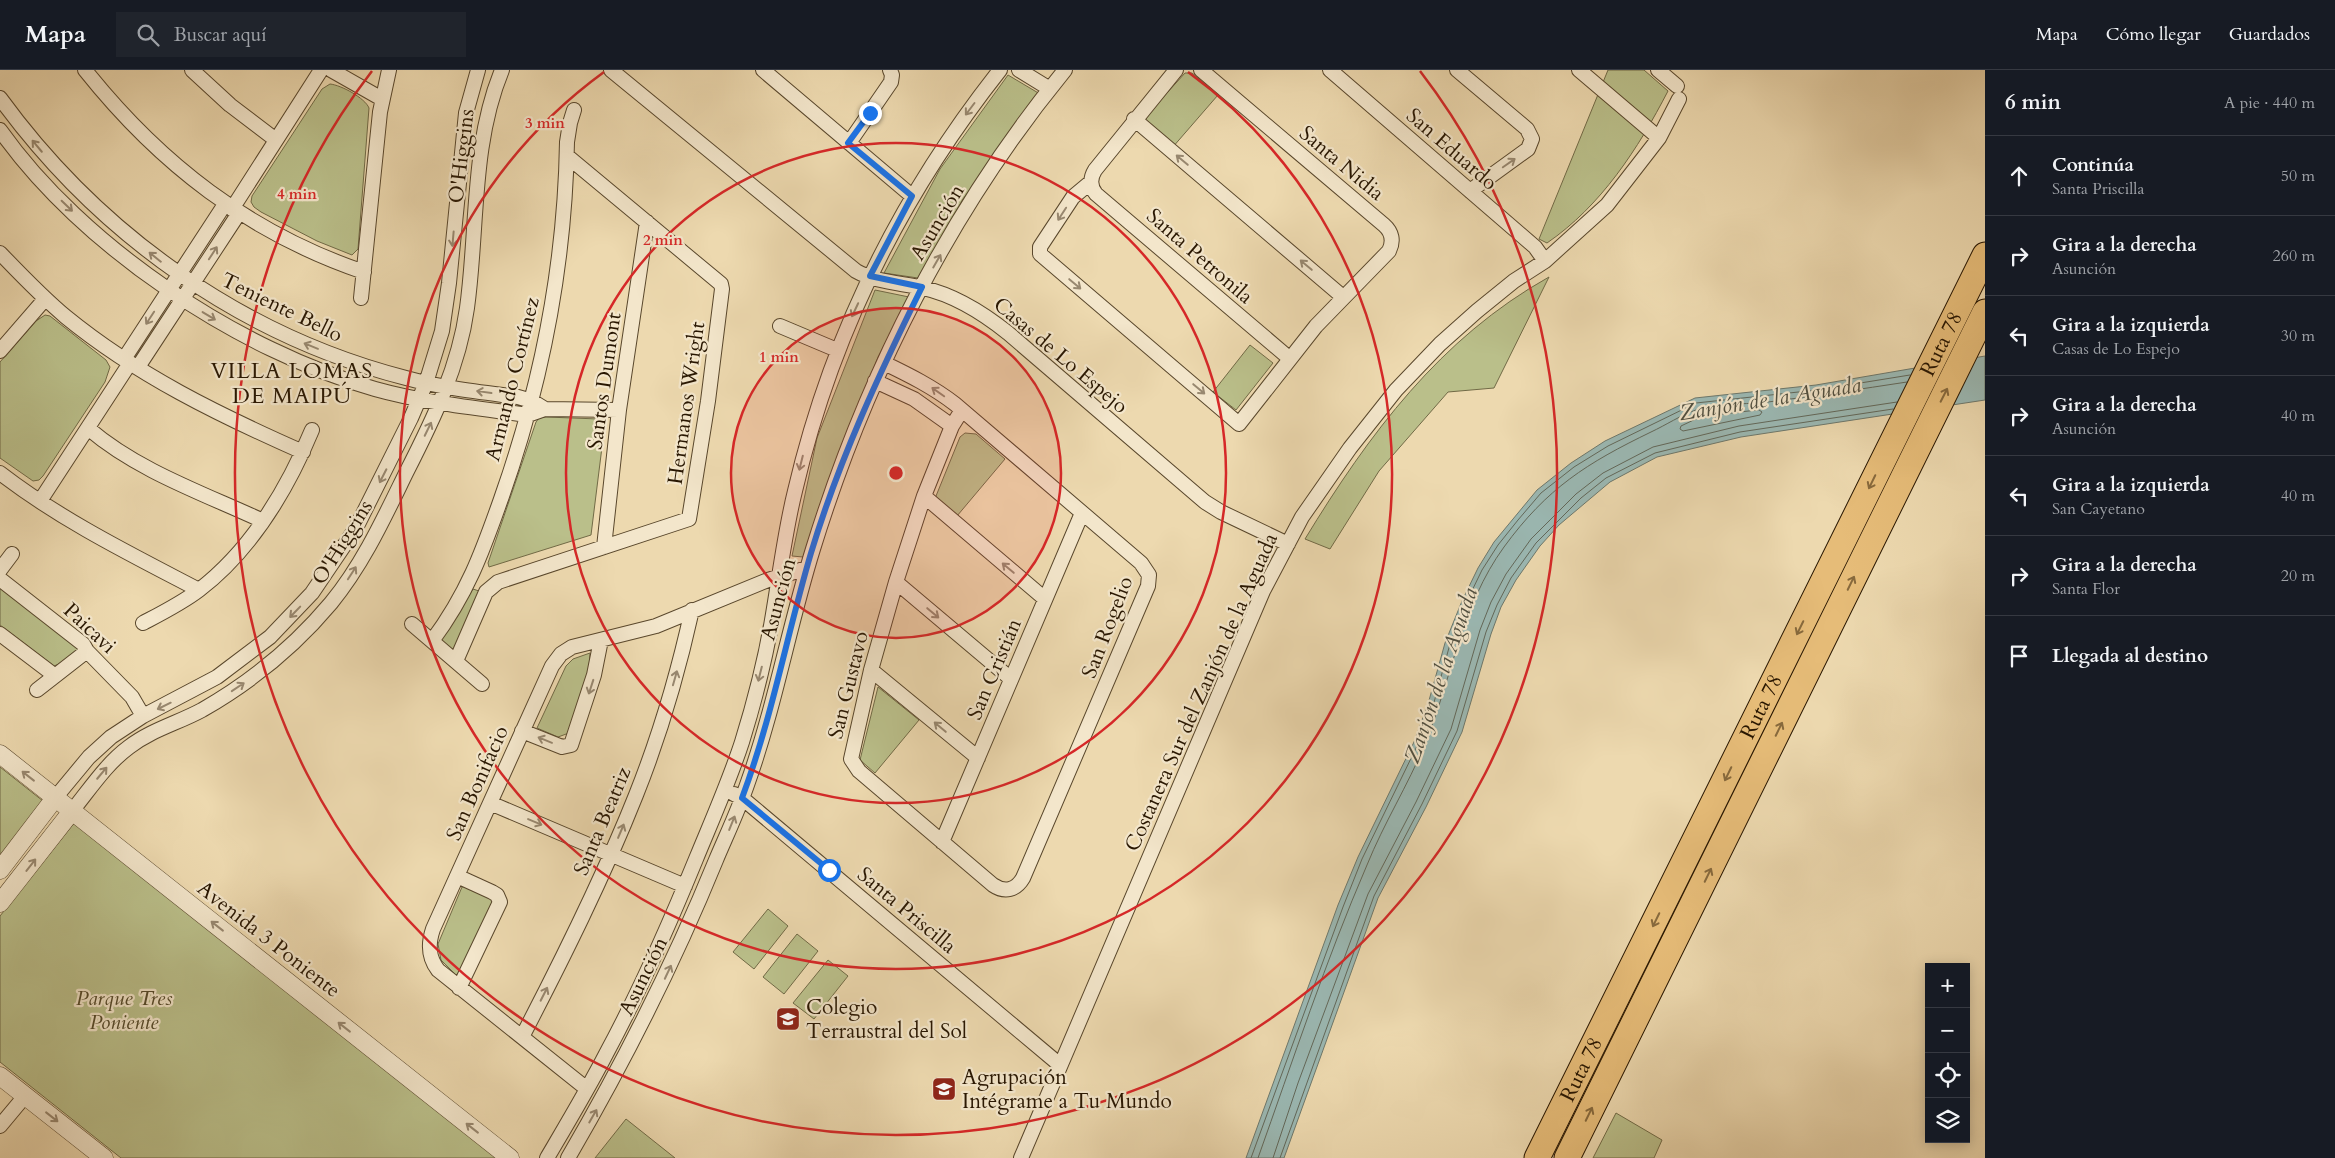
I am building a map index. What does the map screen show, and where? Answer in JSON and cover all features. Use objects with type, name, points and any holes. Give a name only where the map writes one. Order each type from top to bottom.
[{"type":"highway","name":"Ruta 78","points":[[1537,1158],[1985,255]]},
{"type":"highway","name":"Ruta 78","points":[[1567,1158],[1985,312]]},
{"type":"street","points":[[84,70],[121,115],[158,151],[232,208],[320,255],[364,272]]},
{"type":"street","points":[[192,70],[230,105],[276,140]]},
{"type":"street","points":[[131,363],[193,284],[232,208],[321,70]]},
{"type":"street","points":[[331,70],[382,99]]},
{"type":"street","points":[[361,298],[382,99],[390,70]]},
{"type":"street","name":"O'Higgins","points":[[0,870],[55,798],[100,746],[143,716],[197,689],[236,665],[270,638],[312,593],[356,528],[402,440],[426,383],[445,315],[466,113],[478,70]]},
{"type":"street","name":"O'Higgins","points":[[0,903],[102,773],[131,745],[153,732],[200,711],[264,669],[305,632],[340,591],[371,543],[447,387],[467,312],[483,132],[492,97],[502,70]]},
{"type":"street","name":"Casas de Lo Espejo","points":[[612,70],[852,268],[870,276],[922,287],[951,296],[992,321],[1205,502],[1221,512],[1288,544]]},
{"type":"street","points":[[763,70],[912,196]]},
{"type":"street","points":[[848,143],[891,82],[892,75],[890,70]]},
{"type":"street","name":"Asunción","points":[[547,1158],[587,1089],[635,997],[685,886],[725,790],[741,745],[757,686],[773,616],[788,518],[802,461],[816,409],[837,350],[870,276],[912,196],[960,122],[1000,70]]},
{"type":"street","points":[[1019,70],[1050,89]]},
{"type":"street","name":"Asunción","points":[[568,1158],[611,1082],[664,980],[742,798],[766,724],[807,568],[831,493],[875,381],[922,287],[977,193],[1065,70]]},
{"type":"street","name":"Santa Nidia","points":[[1091,182],[1073,197],[1039,251],[1240,424],[1289,358],[1343,297],[1389,251],[1392,240],[1388,228],[1201,70]]},
{"type":"street","name":"San Eduardo","points":[[1330,70],[1535,247],[1545,261]]},
{"type":"street","points":[[1457,70],[1527,129],[1532,140],[1528,149],[1470,191]]},
{"type":"street","points":[[1579,70],[1659,138]]},
{"type":"street","name":"Costanera Sur del Zanjón de la Aguada","points":[[1021,1158],[1263,590],[1302,517],[1350,448],[1396,390],[1440,344],[1514,281],[1545,261],[1607,205],[1659,138],[1678,92],[1658,70]]},
{"type":"street","points":[[1091,182],[1095,170],[1174,71]]},
{"type":"street","name":"Teniente Bello","points":[[0,98],[24,130],[67,180],[122,230],[193,284],[239,312],[338,357],[426,383],[532,401],[545,409]]},
{"type":"street","name":"Armando Cortínez","points":[[432,641],[460,600],[473,574],[506,486],[528,416],[552,314],[570,123],[574,110]]},
{"type":"street","points":[[1134,119],[1343,297]]},
{"type":"street","name":"Teniente Bello","points":[[0,130],[29,167],[80,219],[114,248],[182,300],[231,329],[289,357],[375,389],[419,399],[528,416]]},
{"type":"street","name":"Hermanos Wright","points":[[491,586],[498,582],[689,519],[708,401],[722,289],[721,284],[567,156]]},
{"type":"street","name":"Santa Petronila","points":[[1091,182],[1096,194],[1289,358]]},
{"type":"street","points":[[40,501],[131,363],[179,274],[232,208]]},
{"type":"street","name":"Santos Dumont","points":[[604,547],[618,410],[647,222]]},
{"type":"street","points":[[0,253],[45,299],[131,363],[191,400],[303,452]]},
{"type":"street","points":[[0,351],[45,299]]},
{"type":"street","points":[[780,326],[837,350]]},
{"type":"street","name":"San Rogelio","points":[[884,363],[934,389],[962,410],[1145,567],[1149,575],[1148,586],[1023,878],[1017,886],[1009,890]]},
{"type":"street","points":[[875,381],[914,399],[952,426],[962,410]]},
{"type":"street","points":[[528,416],[545,409],[618,410]]},
{"type":"street","name":"San Gustavo","points":[[952,426],[924,496],[896,582],[851,751],[852,762],[859,771],[996,887],[1009,890]]},
{"type":"street","points":[[89,428],[120,452],[142,464],[263,521]]},
{"type":"street","points":[[143,623],[199,590],[245,546],[263,521],[303,452],[312,430]]},
{"type":"street","points":[[0,472],[40,501],[107,542],[199,590]]},
{"type":"street","points":[[924,496],[1045,599]]},
{"type":"street","name":"San Cristián","points":[[942,842],[1082,513]]},
{"type":"street","points":[[0,570],[12,554]]},
{"type":"street","name":"San Bonifacio","points":[[587,1089],[459,988],[434,965],[429,944],[434,929],[522,731],[557,659],[572,647],[656,626],[779,576],[807,568]]},
{"type":"street","points":[[456,661],[483,598],[491,586],[473,574]]},
{"type":"street","name":"Paicavi","points":[[0,579],[83,644],[87,652],[132,698],[143,716]]},
{"type":"street","points":[[896,582],[1011,679]]},
{"type":"street","name":"Santa Beatriz","points":[[522,1038],[562,959],[637,793],[662,722],[681,658],[692,610]]},
{"type":"street","points":[[412,624],[482,684]]},
{"type":"street","points":[[0,634],[54,676]]},
{"type":"street","points":[[522,731],[562,747],[570,745],[594,675],[602,640]]},
{"type":"street","points":[[37,690],[87,652]]},
{"type":"street","points":[[872,670],[978,758]]},
{"type":"street","name":"Avenida 3 Poniente","points":[[0,754],[510,1158]]},
{"type":"street","name":"Santa Priscilla","points":[[725,790],[742,798],[1060,1065]]},
{"type":"street","points":[[490,802],[685,886]]},
{"type":"street","points":[[457,876],[497,895],[500,902],[500,908],[459,988]]},
{"type":"street","points":[[0,1076],[104,1158]]},
{"type":"street","points":[[0,1126],[25,1096]]},
{"type":"green space","points":[[1608,70],[1644,70],[1668,91],[1631,155],[1601,194],[1584,212],[1547,243],[1539,239]]},
{"type":"green space","points":[[1185,73],[1192,73],[1218,95],[1172,148],[1145,120],[1147,115]]},
{"type":"green space","points":[[1008,75],[1040,94],[963,199],[918,278],[884,273],[940,169]]},
{"type":"green space","points":[[330,84],[352,93],[363,100],[369,108],[358,249],[352,255],[317,241],[261,212],[251,202],[252,196],[322,89]]},
{"type":"green space","points":[[1549,277],[1494,388],[1448,392],[1379,471],[1330,549],[1305,539],[1355,462],[1410,392],[1441,359],[1474,329],[1510,301]]},
{"type":"green space","points":[[875,290],[909,297],[878,357],[803,557],[792,556],[817,438]]},
{"type":"green space","points":[[45,315],[50,316],[106,360],[110,367],[105,382],[43,476],[39,480],[33,481],[0,458],[0,362],[36,321]]},
{"type":"green space","points":[[1250,345],[1273,363],[1236,410],[1213,392]]},
{"type":"green space","points":[[539,418],[599,419],[605,423],[591,535],[489,567],[488,563],[536,422]]},
{"type":"green space","points":[[965,433],[976,434],[1005,459],[957,516],[936,499],[936,496],[960,437]]},
{"type":"green space","points":[[0,588],[79,648],[78,656],[54,666],[0,625]]},
{"type":"green space","points":[[473,589],[479,591],[453,652],[440,640]]},
{"type":"green space","points":[[590,653],[589,670],[569,733],[558,737],[537,728],[566,666],[573,659]]},
{"type":"green space","points":[[878,687],[919,720],[875,773],[860,760]]},
{"type":"green space","points":[[0,767],[43,801],[0,857]]},
{"type":"green space","name":"Parque Tres Poniente","points":[[75,822],[499,1158],[121,1158],[0,1062],[0,916]]},
{"type":"green space","points":[[470,886],[494,897],[496,906],[463,972],[456,975],[441,960],[438,944],[462,887]]},
{"type":"green space","points":[[768,909],[788,926],[754,969],[733,952]]},
{"type":"green space","points":[[797,934],[818,951],[784,994],[763,977]]},
{"type":"green space","points":[[828,960],[848,976],[814,1019],[793,1003]]},
{"type":"green space","points":[[1616,1113],[1662,1140],[1654,1158],[1593,1158]]},
{"type":"green space","points":[[626,1119],[675,1158],[595,1158]]},
{"type":"water","name":"Zanjón de la Aguada","points":[[1985,356],[1985,400],[1741,437],[1657,457],[1610,482],[1559,525],[1540,546],[1516,580],[1501,607],[1491,634],[1462,732],[1426,807],[1378,898],[1284,1158],[1246,1158],[1338,905],[1358,857],[1414,742],[1428,704],[1445,643],[1462,601],[1478,568],[1494,542],[1537,490],[1571,463],[1605,441],[1695,398],[1816,385]]},
{"type":"place","name":"Colegio Terraustral del Sol","points":[[788,1019]]},
{"type":"place","name":"Agrupación Intégrame a Tu Mundo","points":[[944,1089]]},
{"type":"district","name":"VILLA LOMAS DE MAIPÚ","points":[[292,382]]},
{"type":"route","points":[[829,870],[742,798],[762,741],[807,568],[831,493],[875,381],[922,287],[870,276],[912,196],[848,143],[870,113]]}]
